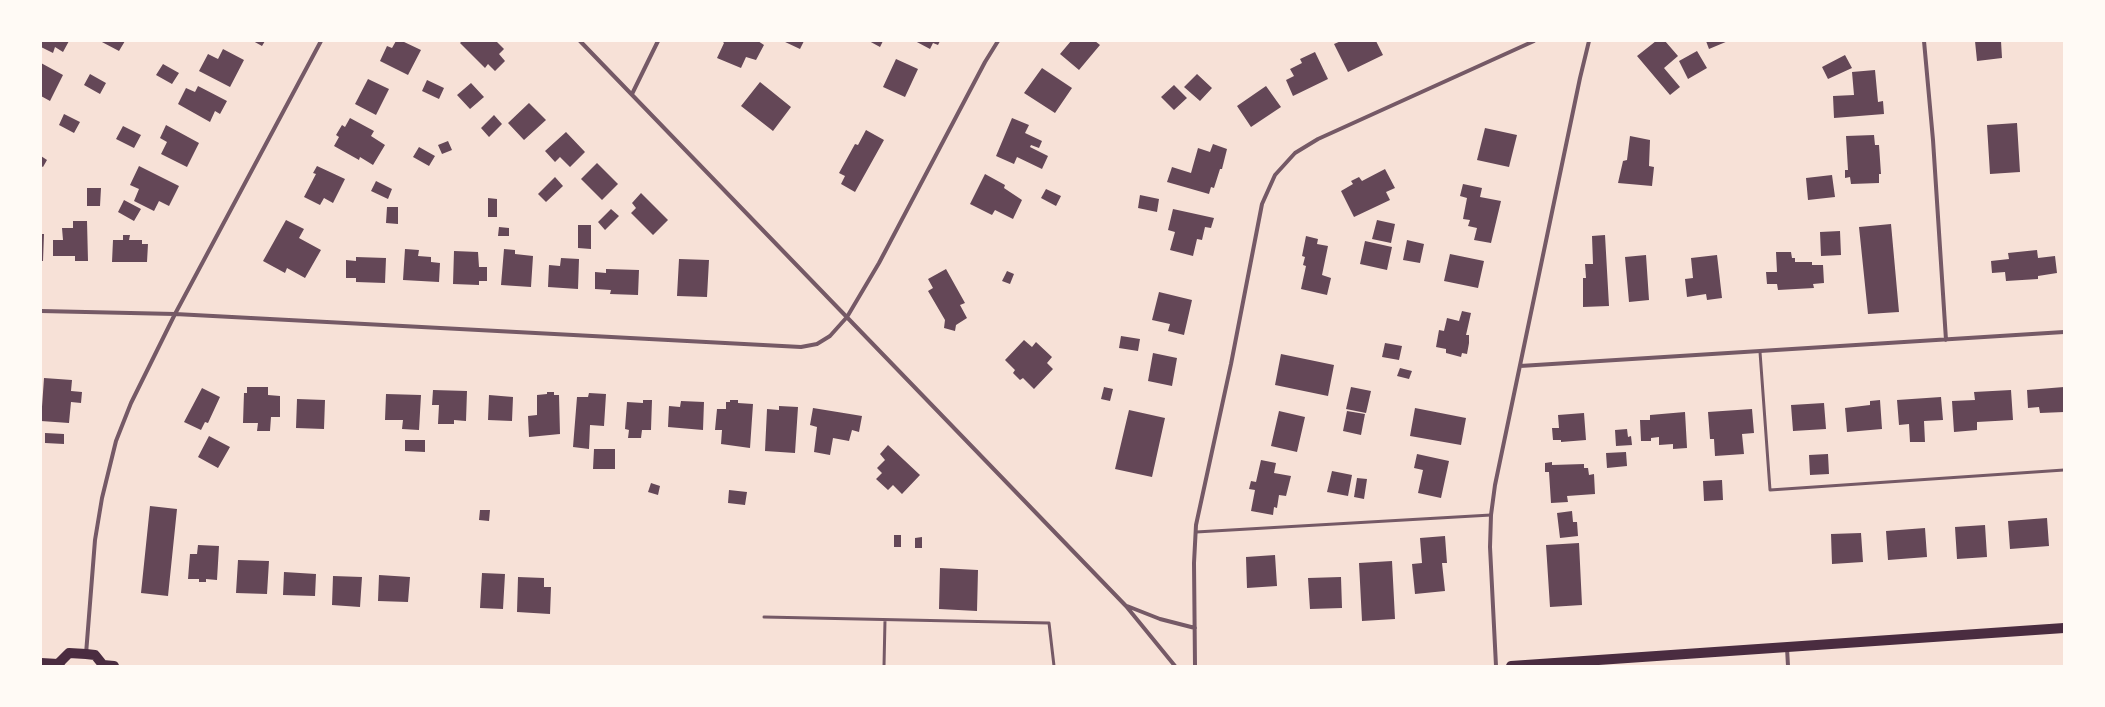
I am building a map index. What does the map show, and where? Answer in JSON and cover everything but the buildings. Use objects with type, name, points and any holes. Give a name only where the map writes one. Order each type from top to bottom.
[{"type":"main road","points":[[1511,666],[2064,628]]},
{"type":"main road","points":[[41,662],[59,665],[69,653],[95,655],[103,666],[114,666]]},
{"type":"street","points":[[86,654],[94,540],[109,463],[131,403],[176,314],[321,41]]},
{"type":"street","points":[[580,41],[1126,606],[1176,666]]},
{"type":"street","points":[[632,94],[658,41]]},
{"type":"street","points":[[41,311],[176,314],[801,347],[817,344],[830,336],[846,317],[879,263],[985,62],[998,41]]},
{"type":"street","points":[[1195,666],[1196,532],[1200,506],[1231,364],[1262,204],[1275,175],[1295,153],[1318,139],[1534,41]]},
{"type":"street","points":[[1496,666],[1490,548],[1491,515],[1495,484],[1589,41]]},
{"type":"street","points":[[1924,41],[1933,133],[1946,340]]},
{"type":"street","points":[[1520,366],[2064,332]]},
{"type":"street","points":[[1126,606],[1160,619],[1195,628]]},
{"type":"street","points":[[1787,647],[1788,666]]},
{"type":"lane","points":[[1760,352],[1770,490],[2064,470]]},
{"type":"lane","points":[[1196,532],[1491,515]]},
{"type":"lane","points":[[764,617],[1049,623],[1054,666]]},
{"type":"lane","points":[[884,666],[885,620]]}]
